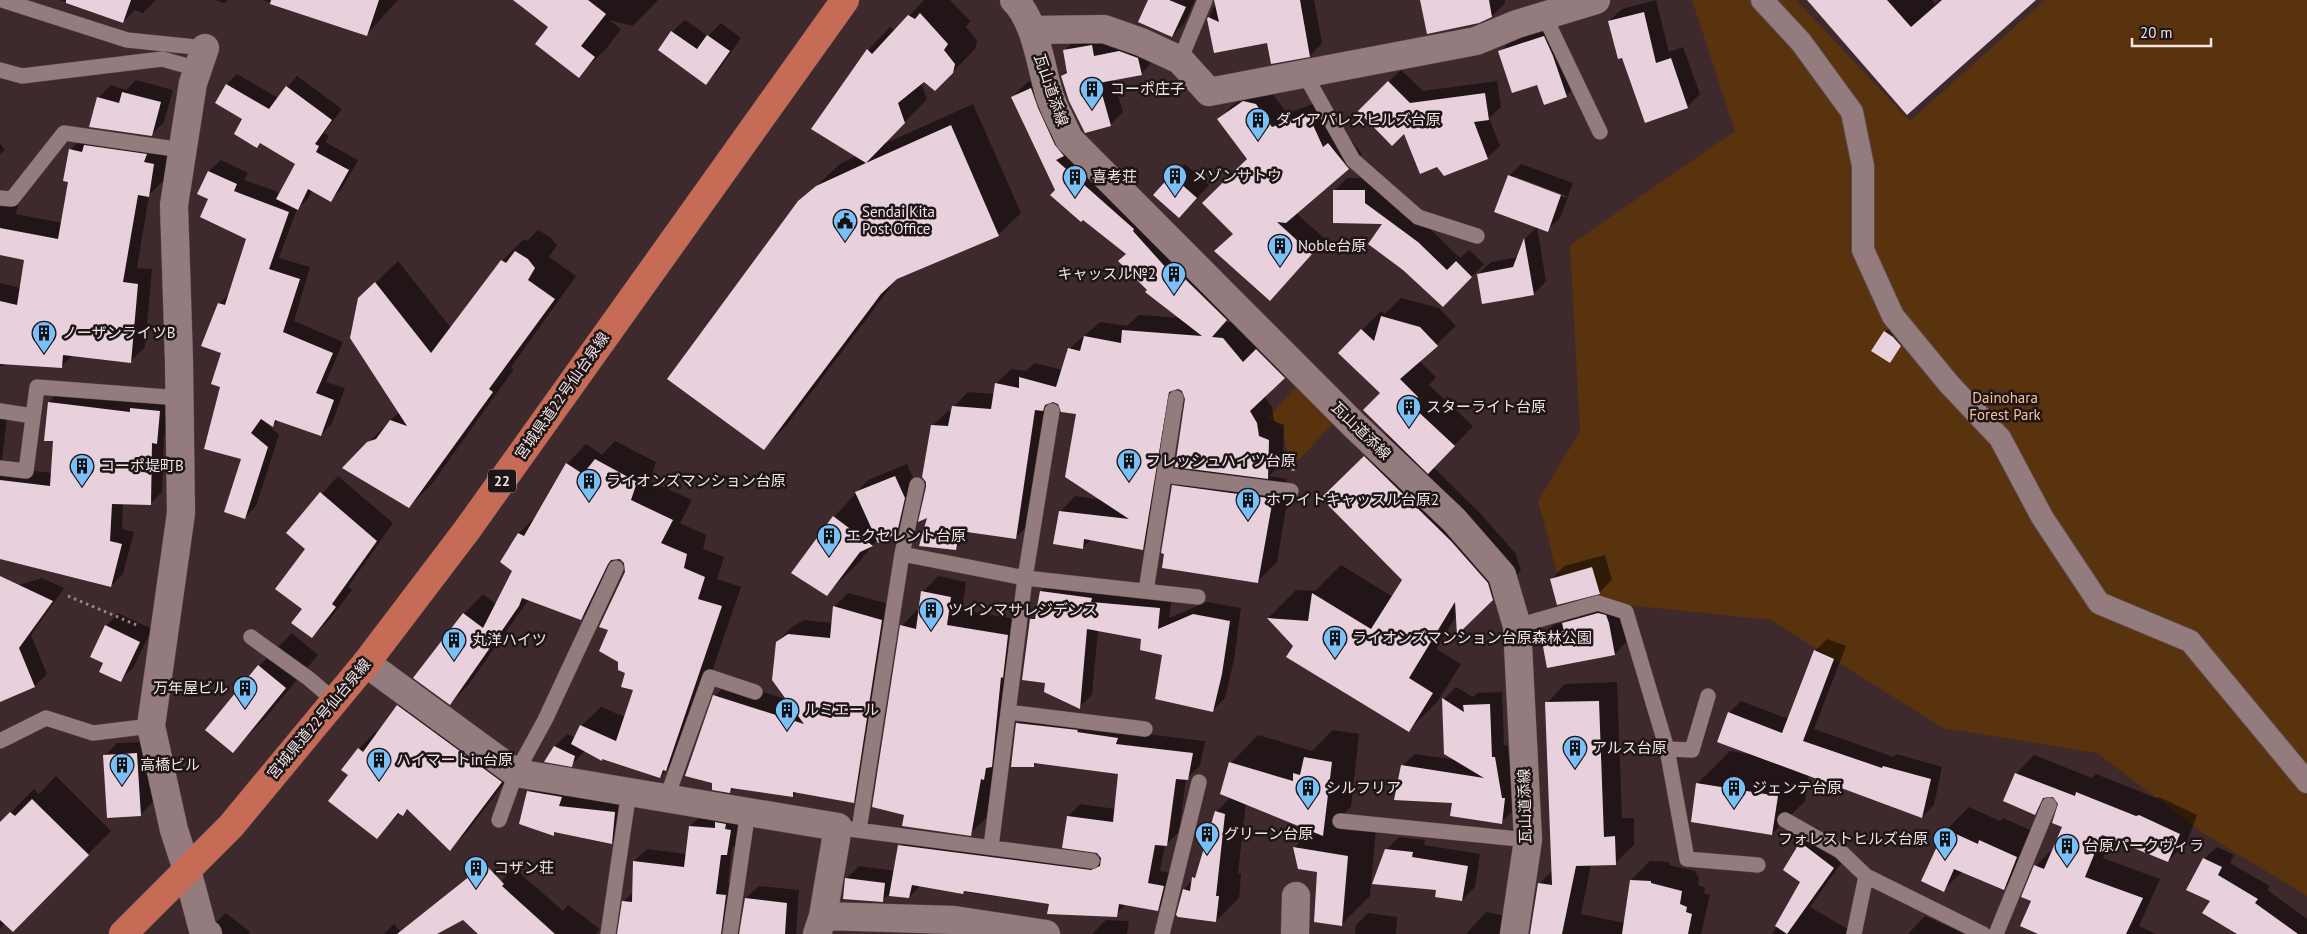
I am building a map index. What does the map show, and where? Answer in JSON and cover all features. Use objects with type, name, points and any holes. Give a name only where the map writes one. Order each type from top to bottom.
[{"type":"main road","name":"宮城県道22号仙台泉線","points":[[123,934],[231,826],[366,663],[467,530],[845,0]]},
{"type":"street","name":"瓦山道添線","points":[[1014,0],[1019,5],[1032,30],[1051,98],[1069,139],[1354,425],[1454,520],[1502,575],[1517,626],[1528,840],[1514,934]]},
{"type":"street","points":[[1032,30],[1104,29],[1142,42],[1180,60],[1209,92],[1476,41],[1517,24],[1596,0]]},
{"type":"street","points":[[1762,0],[1801,42],[1852,112],[1863,166],[1864,250],[1893,316],[1949,384],[2000,438],[2042,517],[2099,603],[2190,641],[2307,782]]},
{"type":"street","points":[[201,58],[193,83],[174,205],[180,398],[181,513],[152,726],[174,830],[203,930],[208,934]]},
{"type":"street","points":[[366,663],[516,773],[848,829],[820,925],[954,927],[1046,934]]},
{"type":"street","points":[[1294,934],[1296,896]]},
{"type":"lane","points":[[2,0],[127,40],[201,58]]},
{"type":"lane","points":[[1180,60],[1205,0]]},
{"type":"lane","points":[[1544,15],[1600,132]]},
{"type":"lane","points":[[0,70],[22,76],[162,59],[201,58]]},
{"type":"lane","points":[[1304,73],[1353,160],[1418,217],[1477,236]]},
{"type":"lane","points":[[0,198],[12,199],[64,133],[182,150]]},
{"type":"lane","points":[[0,468],[26,471],[38,387],[180,398]]},
{"type":"lane","points":[[1146,591],[1176,398]]},
{"type":"lane","points":[[0,411],[33,416]]},
{"type":"lane","points":[[991,847],[1025,578],[1052,411]]},
{"type":"lane","points":[[1164,475],[1291,491]]},
{"type":"lane","points":[[918,485],[902,554],[848,829],[1092,861]]},
{"type":"lane","points":[[902,554],[1025,578],[1198,597]]},
{"type":"lane","points":[[499,820],[516,773],[545,720],[616,568]]},
{"type":"lane","points":[[1517,626],[1598,604],[1626,612],[1667,749],[1687,859],[1758,865]]},
{"type":"lane","points":[[251,637],[308,678],[334,700]]},
{"type":"lane","points":[[667,797],[710,677],[755,692]]},
{"type":"lane","points":[[1667,749],[1692,750],[1708,696]]},
{"type":"lane","points":[[1008,712],[1145,729]]},
{"type":"lane","points":[[0,741],[46,718],[93,733],[152,726]]},
{"type":"lane","points":[[1162,934],[1199,782]]},
{"type":"lane","points":[[608,934],[629,791]]},
{"type":"lane","points":[[1996,934],[2049,805]]},
{"type":"lane","points":[[730,934],[748,811]]},
{"type":"lane","points":[[1786,820],[1840,851],[1866,876],[1983,934]]},
{"type":"lane","points":[[1340,821],[1528,840]]},
{"type":"lane","points":[[1854,934],[1866,876]]},
{"type":"path","points":[[68,596],[149,631],[164,634]]},
{"type":"green space","name":"Dainohara Forest Park","points":[[1692,0],[1796,0],[1910,121],[2045,0],[2307,0],[2307,896],[2203,833],[2097,753],[1943,728],[1771,620],[1617,604],[1557,572],[1538,501],[1580,431],[1570,245],[1735,131]]},
{"type":"green space","points":[[1300,383],[1335,421],[1299,460],[1289,458],[1282,427],[1268,417]]},
{"type":"building","points":[[66,0],[131,0],[123,23],[66,3]]},
{"type":"building","points":[[271,0],[379,0],[367,36],[270,4]]},
{"type":"building","points":[[513,0],[588,0],[606,14],[581,46],[595,57],[579,78],[535,44],[548,27]]},
{"type":"building","points":[[1148,0],[1169,0],[1186,7],[1172,37],[1138,22]]},
{"type":"building","points":[[1214,0],[1300,0],[1310,57],[1271,64],[1267,43],[1214,53],[1207,19],[1208,17],[1219,22]]},
{"type":"building","points":[[1420,0],[1489,0],[1492,17],[1479,23],[1427,34]]},
{"type":"building","points":[[1807,0],[1887,0],[1911,27],[1942,0],[2036,0],[1907,115]]},
{"type":"building","points":[[1644,12],[1656,63],[1671,58],[1688,108],[1645,123],[1622,58],[1618,59],[1608,21]]},
{"type":"building","points":[[920,13],[948,44],[944,50],[955,64],[953,73],[935,91],[924,82],[898,103],[905,123],[866,163],[811,129],[867,49],[872,54],[908,15],[915,19]]},
{"type":"building","points":[[671,31],[697,49],[707,35],[730,51],[706,85],[658,50]]},
{"type":"building","points":[[1544,36],[1567,97],[1544,105],[1537,85],[1512,93],[1498,51]]},
{"type":"building","points":[[1092,45],[1094,56],[1119,51],[1138,58],[1142,75],[1099,83],[1111,126],[1085,133],[1069,101],[1061,76],[1067,73],[1063,50]]},
{"type":"building","points":[[1388,81],[1410,103],[1485,93],[1489,120],[1474,122],[1488,159],[1444,176],[1437,167],[1420,174],[1404,134],[1392,146],[1358,111]]},
{"type":"building","points":[[226,84],[269,109],[286,86],[332,120],[315,144],[319,146],[316,152],[349,170],[331,202],[308,189],[298,210],[276,199],[295,164],[260,143],[257,148],[234,134],[242,119],[215,103]]},
{"type":"building","points":[[1031,88],[1055,145],[1064,156],[1056,160],[1134,229],[1133,231],[1168,270],[1170,267],[1184,278],[1227,320],[1212,337],[1223,338],[1243,362],[1256,349],[1285,378],[1250,411],[1257,423],[1259,436],[1269,440],[1268,479],[1175,467],[1185,399],[1182,391],[1178,389],[1169,392],[1143,550],[1084,539],[1083,549],[1053,544],[1059,511],[1129,519],[1065,477],[1076,414],[1061,412],[1058,404],[1053,402],[1045,405],[1043,411],[1035,410],[1016,539],[960,531],[956,550],[919,546],[927,518],[918,522],[926,487],[926,482],[922,477],[931,425],[948,426],[952,406],[991,409],[995,383],[1019,388],[1019,377],[1056,387],[1068,348],[1080,351],[1084,336],[1121,343],[1122,330],[1202,336],[1145,292],[1147,290],[1118,261],[1126,254],[1083,220],[1081,222],[1050,195],[1055,190],[1011,97]]},
{"type":"building","points":[[122,92],[161,102],[152,136],[89,127],[97,97],[119,103]]},
{"type":"building","points":[[1243,101],[1256,104],[1272,127],[1308,114],[1323,147],[1328,143],[1349,169],[1286,223],[1277,222],[1312,254],[1270,301],[1214,251],[1233,234],[1202,203],[1247,159],[1217,119]]},
{"type":"building","name":"Sendai Kita Post Office","points":[[951,125],[999,236],[897,279],[881,294],[764,450],[667,379],[798,201],[816,186]]},
{"type":"building","points":[[84,145],[147,154],[144,162],[154,164],[149,197],[138,195],[123,282],[138,284],[131,363],[63,355],[62,368],[0,364],[0,301],[17,305],[24,260],[0,255],[0,228],[58,239],[68,182],[63,181],[69,149],[82,152]]},
{"type":"building","points":[[208,171],[237,184],[234,191],[289,212],[269,269],[300,279],[283,332],[333,353],[316,393],[334,400],[321,436],[275,420],[273,427],[261,419],[251,433],[268,447],[245,519],[224,512],[241,459],[204,449],[220,387],[211,384],[221,353],[201,346],[218,303],[225,305],[246,239],[200,217],[208,199],[197,194]]},
{"type":"building","name":"メゾンサトウ","points":[[1171,175],[1197,198],[1179,218],[1153,195]]},
{"type":"building","points":[[1508,175],[1561,195],[1548,232],[1494,212]]},
{"type":"building","points":[[1333,190],[1365,190],[1365,203],[1418,242],[1447,270],[1456,261],[1472,277],[1443,307],[1403,270],[1368,244],[1382,224],[1333,223]]},
{"type":"building","points":[[1524,238],[1534,295],[1482,304],[1477,274],[1513,267]]},
{"type":"building","points":[[515,251],[528,259],[535,268],[528,280],[555,299],[489,389],[493,392],[409,508],[342,468],[367,442],[376,439],[390,420],[407,426],[350,338],[358,298],[375,282],[431,353],[501,260],[506,263]]},
{"type":"building","points":[[1381,316],[1420,327],[1438,346],[1400,379],[1418,397],[1411,405],[1455,446],[1428,474],[1363,410],[1380,393],[1338,353],[1361,329],[1374,341]]},
{"type":"building","points":[[1884,331],[1901,346],[1890,363],[1871,351]]},
{"type":"building","points":[[48,402],[130,412],[130,408],[160,411],[157,444],[152,443],[151,505],[112,504],[110,541],[122,544],[111,587],[0,559],[0,480],[50,486],[53,441],[44,441]]},
{"type":"building","points":[[1364,456],[1451,541],[1488,583],[1493,600],[1457,635],[1455,602],[1409,678],[1433,693],[1409,732],[1286,657],[1293,646],[1267,618],[1308,621],[1312,593],[1371,629],[1402,580],[1321,498]]},
{"type":"building","points":[[595,459],[637,482],[631,500],[673,520],[661,543],[687,554],[684,568],[705,577],[698,599],[722,606],[666,771],[663,770],[660,778],[602,759],[602,761],[571,744],[580,725],[616,741],[633,690],[621,687],[625,673],[618,670],[618,662],[599,651],[608,630],[599,627],[625,572],[624,563],[620,559],[611,560],[608,564],[581,620],[522,598],[519,606],[450,705],[413,678],[463,613],[483,628],[512,571],[500,562],[518,533],[524,536],[566,463],[583,474]]},
{"type":"building","points":[[895,476],[905,498],[897,533],[878,543],[855,492]]},
{"type":"building","points":[[1172,485],[1268,498],[1268,503],[1272,504],[1258,583],[1162,568],[1164,554],[1161,553]]},
{"type":"building","points":[[320,492],[377,541],[332,604],[336,607],[312,638],[291,623],[302,609],[275,589],[305,549],[286,533]]},
{"type":"building","name":"エクセレント台原","points":[[833,516],[873,546],[860,552],[827,596],[791,573]]},
{"type":"building","points":[[1592,567],[1600,594],[1557,605],[1550,579]]},
{"type":"building","points":[[0,576],[53,601],[19,648],[35,687],[0,702]]},
{"type":"building","points":[[921,591],[951,597],[947,625],[1008,635],[1003,678],[1001,677],[992,767],[986,768],[984,780],[981,779],[971,836],[902,826],[904,815],[872,807],[900,625],[916,629]]},
{"type":"building","points":[[1040,591],[1092,598],[1091,602],[1160,608],[1158,629],[1193,614],[1230,621],[1222,674],[1213,712],[1155,699],[1162,655],[1140,650],[1141,639],[1087,629],[1080,709],[1044,692],[1045,683],[1022,680],[1030,619],[1035,619]]},
{"type":"building","points":[[833,606],[882,620],[854,803],[793,792],[793,797],[731,788],[730,793],[712,790],[712,783],[685,776],[713,695],[804,724],[772,680],[776,642],[788,634],[830,638]]},
{"type":"building","points":[[1598,613],[1606,615],[1615,655],[1547,668],[1541,636],[1564,631],[1562,623]]},
{"type":"building","points":[[105,625],[140,642],[121,682],[99,672],[103,663],[90,657]]},
{"type":"building","points":[[1814,650],[1834,659],[1803,741],[1882,768],[1883,766],[1931,779],[1922,818],[1717,742],[1728,712],[1782,733]]},
{"type":"building","name":"万年屋ビル","points":[[258,665],[286,688],[233,753],[205,730]]},
{"type":"building","points":[[1442,698],[1464,712],[1463,705],[1490,704],[1492,757],[1495,757],[1502,798],[1505,798],[1502,824],[1450,816],[1452,803],[1394,800],[1401,765],[1484,778],[1444,754]]},
{"type":"building","name":"アルス台原","points":[[1599,701],[1604,837],[1615,836],[1616,865],[1576,866],[1562,934],[1530,934],[1538,883],[1552,885],[1545,702]]},
{"type":"building","points":[[397,705],[502,782],[450,851],[407,809],[403,816],[398,813],[377,839],[328,801],[348,775],[341,770],[358,748],[363,752]]},
{"type":"building","points":[[1016,723],[1078,730],[1077,732],[1118,738],[1116,744],[1193,753],[1188,780],[1176,779],[1167,846],[1155,845],[1148,883],[1164,886],[1158,911],[1119,904],[1117,917],[1047,914],[1049,904],[964,891],[963,894],[912,885],[909,898],[889,896],[898,845],[1091,870],[1100,866],[1101,858],[1097,853],[1062,848],[1067,816],[1113,822],[1118,774],[1034,763],[1034,767],[1011,767]]},
{"type":"building","points":[[554,746],[575,756],[572,767],[544,762]]},
{"type":"building","name":"高橋ビル","points":[[137,753],[141,816],[107,818],[103,755]]},
{"type":"building","points":[[1304,757],[1332,762],[1323,836],[1220,794],[1229,762],[1293,781],[1293,773],[1300,775]]},
{"type":"building","points":[[2015,773],[2075,796],[2076,792],[2136,816],[2139,815],[2180,834],[2168,862],[2102,835],[2085,877],[2143,898],[2126,934],[2038,934],[2020,926],[2031,901],[2021,897],[2034,865],[2044,869],[2062,827],[2052,823],[2058,804],[2053,797],[2043,798],[2035,815],[2003,801]]},
{"type":"building","name":"ジェンテ台原","points":[[1696,783],[1778,796],[1772,835],[1691,822]]},
{"type":"building","points":[[527,791],[562,797],[559,806],[615,812],[612,844],[554,832],[554,836],[519,824]]},
{"type":"building","points":[[32,799],[89,855],[13,932],[0,920],[0,822],[10,812],[15,816]]},
{"type":"building","points":[[1215,811],[1225,814],[1216,896],[1219,896],[1216,922],[1178,917],[1176,915],[1183,889],[1190,891],[1192,877],[1195,878]]},
{"type":"building","points":[[715,822],[726,824],[725,829],[731,830],[727,855],[721,855],[716,894],[726,895],[721,934],[617,934],[622,901],[632,902],[633,861],[684,867],[689,826],[715,828]]},
{"type":"building","points":[[1945,829],[1978,844],[1979,840],[2017,857],[2004,890],[1954,869],[1944,892],[1921,881]]},
{"type":"building","points":[[1800,842],[1834,868],[1787,934],[1775,926],[1800,882],[1783,870]]},
{"type":"building","points":[[1293,847],[1348,856],[1342,926],[1314,922],[1317,872],[1298,869]]},
{"type":"building","points":[[1385,849],[1413,852],[1412,857],[1468,866],[1462,901],[1435,897],[1436,890],[1372,884]]},
{"type":"building","points":[[2203,858],[2222,867],[2218,875],[2258,899],[2255,903],[2298,934],[2237,934],[2202,913],[2210,901],[2186,890]]},
{"type":"building","points":[[485,864],[504,884],[502,886],[555,934],[478,934],[463,920],[437,934],[397,934]]},
{"type":"building","points":[[845,878],[885,883],[883,902],[843,899]]},
{"type":"building","points":[[1630,880],[1651,881],[1651,883],[1682,891],[1680,904],[1687,907],[1686,912],[1692,914],[1688,934],[1622,934]]},
{"type":"building","points":[[745,898],[787,903],[785,934],[739,934]]},
{"type":"place","name":"コーポ庄子","points":[[1092,110]]},
{"type":"place","name":"ダイアパレスヒルズ台原","points":[[1258,141]]},
{"type":"place","name":"メゾンサトウ","points":[[1175,197]]},
{"type":"place","name":"喜考荘","points":[[1075,198]]},
{"type":"place","name":"Sendai Kita Post Office","points":[[845,242]]},
{"type":"place","name":"Noble台原","points":[[1280,267]]},
{"type":"place","name":"キャッスル№2","points":[[1174,295]]},
{"type":"place","name":"ノーザンライツB","points":[[44,354]]},
{"type":"place","name":"スターライト台原","points":[[1409,428]]},
{"type":"place","name":"フレッシュハイツ台原","points":[[1129,482]]},
{"type":"place","name":"コーポ堤町B","points":[[82,487]]},
{"type":"place","name":"ライオンズマンション台原","points":[[589,502]]},
{"type":"place","name":"ホワイトキャッスル台原2","points":[[1248,521]]},
{"type":"place","name":"エクセレント台原","points":[[829,557]]},
{"type":"place","name":"ツインマサレジデンス","points":[[931,631]]},
{"type":"place","name":"ライオンズマンション台原森林公園","points":[[1335,659]]},
{"type":"place","name":"丸洋ハイツ","points":[[454,661]]},
{"type":"place","name":"万年屋ビル","points":[[245,709]]},
{"type":"place","name":"ルミエール","points":[[787,731]]},
{"type":"place","name":"アルス台原","points":[[1575,769]]},
{"type":"place","name":"ハイマートin台原","points":[[379,781]]},
{"type":"place","name":"高橋ビル","points":[[122,786]]},
{"type":"place","name":"シルフリア","points":[[1308,809]]},
{"type":"place","name":"ジェンテ台原","points":[[1734,809]]},
{"type":"place","name":"グリーン台原","points":[[1207,855]]},
{"type":"place","name":"フォレストヒルズ台原","points":[[1945,860]]},
{"type":"place","name":"台原パークヴィラ","points":[[2067,867]]},
{"type":"place","name":"コザン荘","points":[[476,889]]}]
